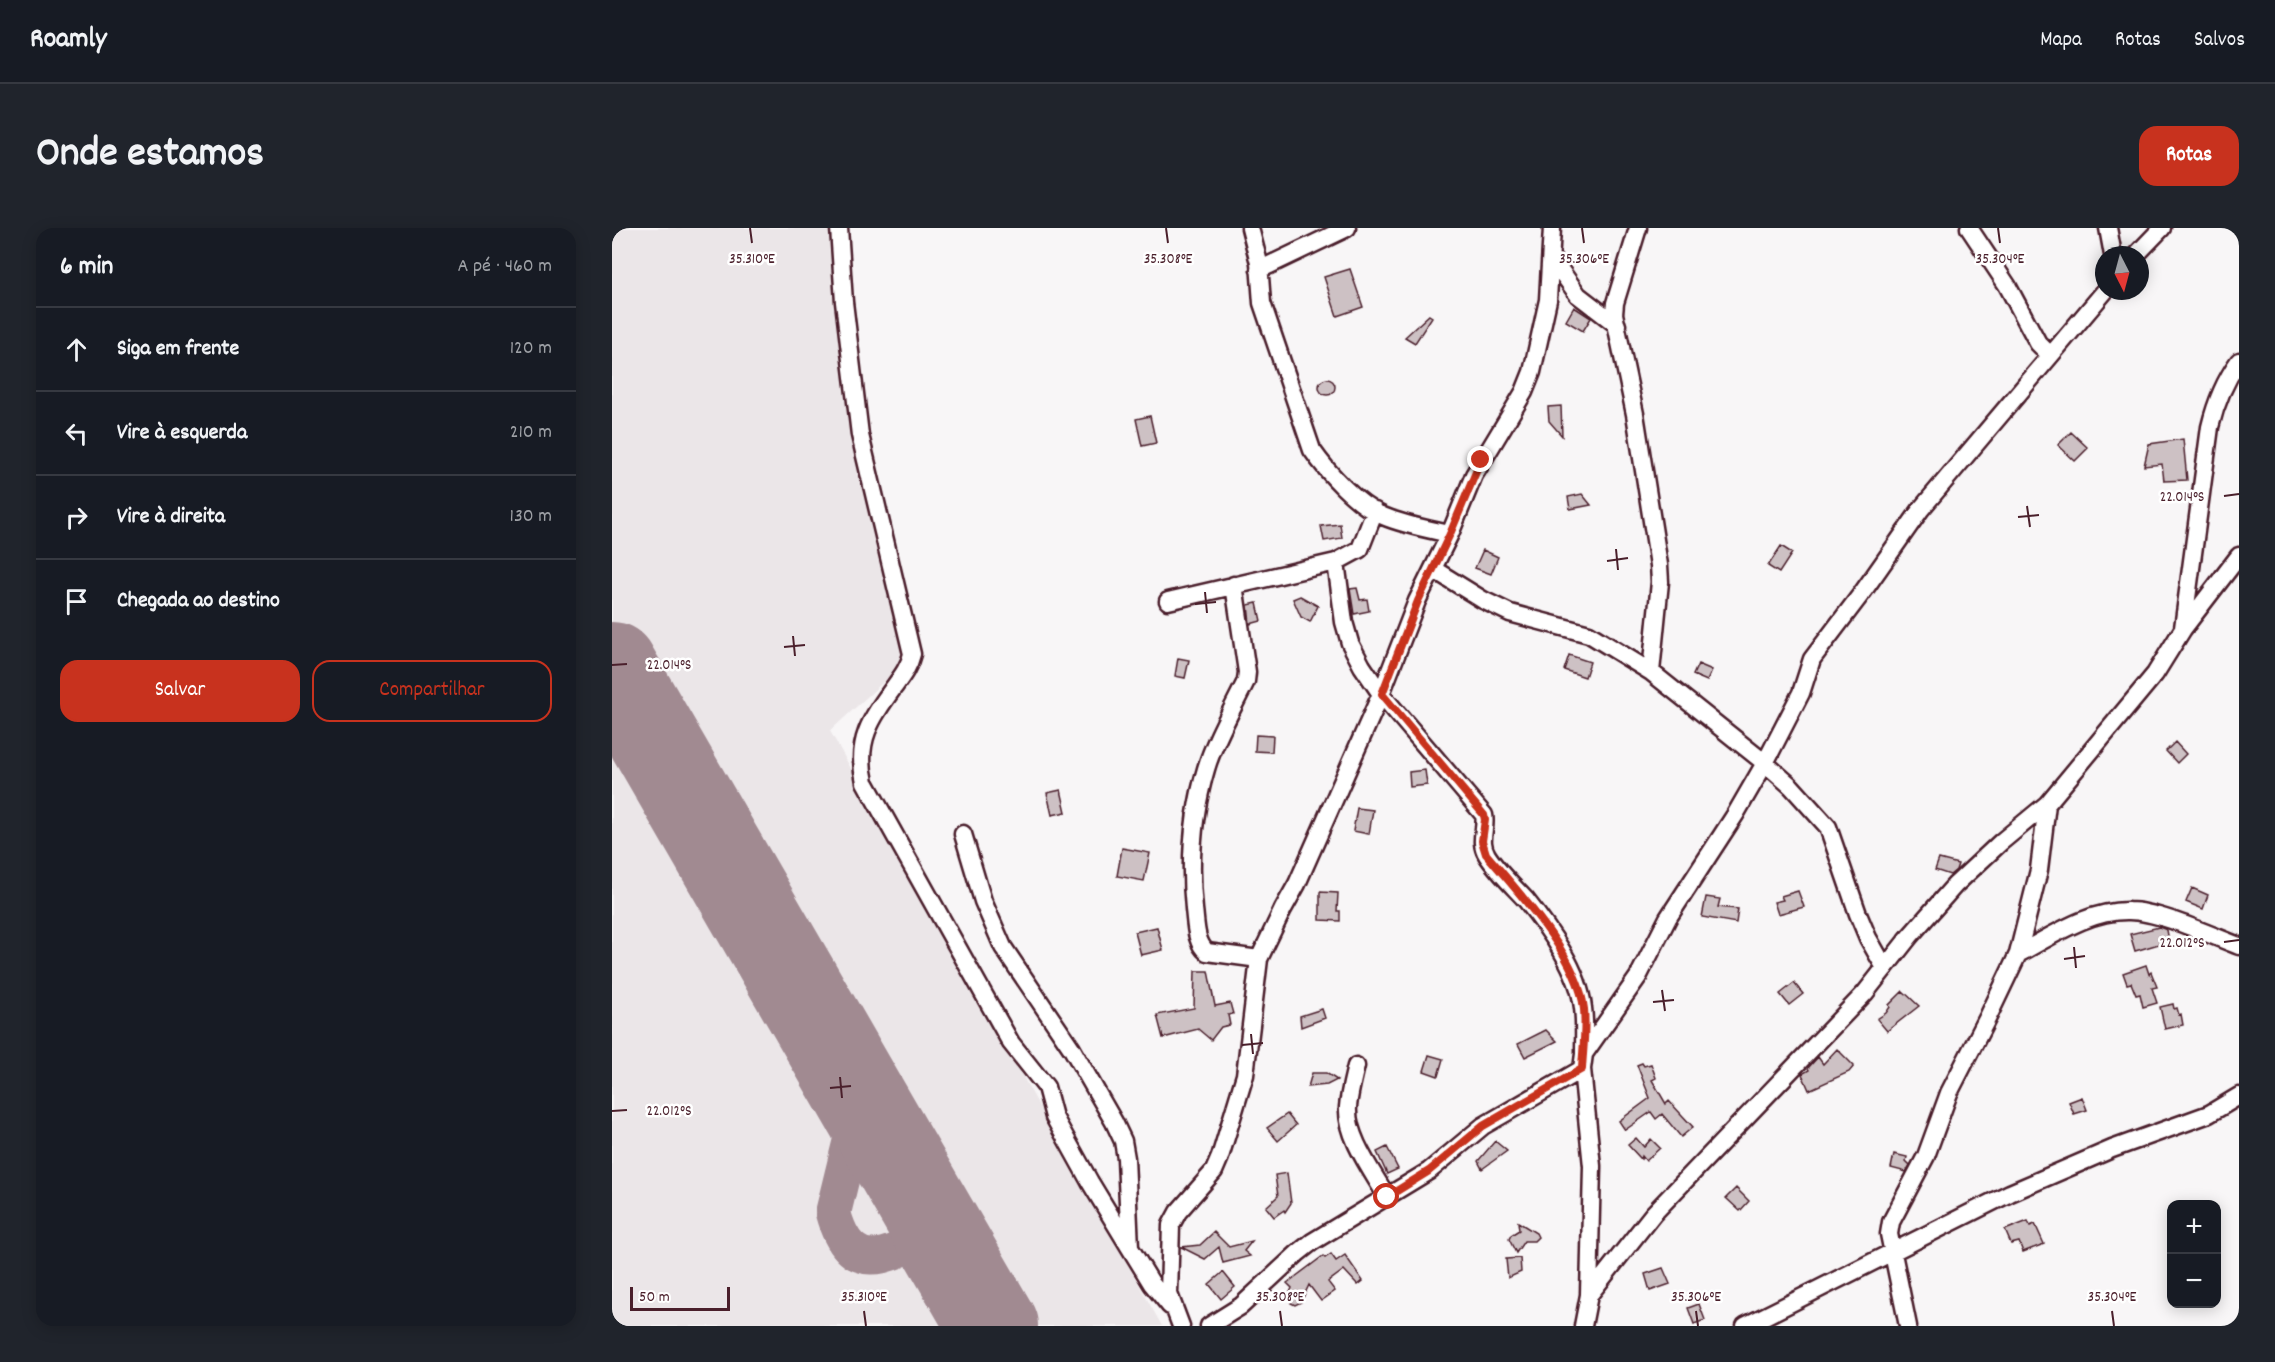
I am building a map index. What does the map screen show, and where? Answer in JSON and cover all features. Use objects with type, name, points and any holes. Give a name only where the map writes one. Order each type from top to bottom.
[{"type":"street","points":[[839,228],[847,326],[860,435],[912,654],[907,669],[872,718],[863,742],[861,765],[866,782],[1011,1043],[1046,1087],[1054,1117],[1090,1182],[1152,1284],[1173,1308]]},
{"type":"street","points":[[1250,228],[1259,270],[1262,303],[1312,450],[1323,466],[1361,502],[1382,516],[1416,527],[1450,534]]},
{"type":"street","points":[[1259,270],[1347,228]]},
{"type":"street","points":[[1181,1326],[1169,1294],[1170,1225],[1178,1212],[1214,1171],[1220,1156],[1245,1075],[1259,959],[1282,909],[1297,884],[1382,694],[1418,601],[1450,534],[1481,460],[1524,392],[1532,372],[1548,300],[1552,228]]},
{"type":"street","points":[[1638,228],[1615,303],[1614,314],[1635,414],[1659,564],[1660,582],[1651,672]]},
{"type":"street","points":[[1969,228],[2007,285],[2038,343],[2049,354]]},
{"type":"street","points":[[2108,228],[2111,246]]},
{"type":"street","points":[[2145,246],[2162,228]]},
{"type":"street","points":[[1551,257],[1578,295],[1617,325]]},
{"type":"street","points":[[1209,1326],[1249,1299],[1312,1242],[1429,1171],[1483,1126],[1583,1061],[1638,977],[1668,918],[1766,763],[1801,693],[1812,659],[1921,509],[2096,300]]},
{"type":"street","points":[[2183,629],[2210,427],[2216,401],[2228,376],[2239,361]]},
{"type":"street","points":[[1168,601],[1336,562],[1360,549],[1374,511]]},
{"type":"street","points":[[1589,1295],[1653,1214],[1865,993],[1910,936],[1955,885],[2001,842],[2047,804],[2155,674],[2183,629],[2239,556]]},
{"type":"street","points":[[1336,562],[1344,622],[1350,643],[1362,666],[1382,694],[1484,815],[1482,841],[1486,854],[1547,927],[1568,964],[1581,994],[1584,1009],[1583,1061],[1592,1166],[1589,1295],[1583,1326]]},
{"type":"street","points":[[1433,569],[1483,600],[1510,613],[1589,634],[1651,672],[1766,763],[1791,786],[1828,827],[1858,914],[1885,968]]},
{"type":"street","points":[[1234,585],[1246,681],[1207,767],[1192,834],[1191,882],[1196,928],[1203,949],[1259,959]]},
{"type":"street","points":[[1908,1326],[1890,1234],[1891,1222],[1926,1156],[1949,1093],[1989,1017],[2018,954],[2039,870],[2047,804]]},
{"type":"street","points":[[963,834],[983,901],[1003,948],[1072,1049],[1114,1122],[1122,1141],[1126,1158],[1131,1248]]},
{"type":"street","points":[[2018,954],[2078,922],[2099,915],[2128,910],[2148,913],[2239,946]]},
{"type":"street","points":[[1356,1066],[1348,1107],[1349,1123],[1353,1136],[1387,1197]]},
{"type":"street","points":[[1745,1326],[2010,1193],[2091,1158],[2209,1114],[2239,1096]]},
{"type":"shaded area","points":[[612,228],[833,228],[884,547],[905,662],[830,731],[1162,1326],[612,1326]]},
{"type":"building","points":[[1350,269],[1363,307],[1337,316],[1324,277]]},
{"type":"building","points":[[1574,307],[1591,318],[1583,331],[1566,321]]},
{"type":"building","points":[[1429,315],[1432,317],[1415,343],[1405,337]]},
{"type":"building","points":[[1324,379],[1330,379],[1335,387],[1333,393],[1324,395],[1319,390],[1319,384]]},
{"type":"building","points":[[1561,406],[1562,436],[1549,421],[1548,407]]},
{"type":"building","points":[[1150,416],[1156,443],[1142,446],[1136,419]]},
{"type":"building","points":[[2071,432],[2088,448],[2075,461],[2058,445]]},
{"type":"building","points":[[2183,439],[2187,480],[2164,481],[2162,464],[2144,466],[2149,444]]},
{"type":"building","points":[[1582,494],[1591,505],[1570,509],[1568,497]]},
{"type":"building","points":[[1340,524],[1342,538],[1324,541],[1321,526]]},
{"type":"building","points":[[1781,546],[1792,553],[1779,573],[1768,566]]},
{"type":"building","points":[[1483,550],[1498,557],[1491,574],[1475,568]]},
{"type":"building","points":[[1357,588],[1360,600],[1367,599],[1369,611],[1354,614],[1350,589]]},
{"type":"building","points":[[1300,596],[1318,606],[1310,622],[1301,617],[1293,599]]},
{"type":"building","points":[[1257,603],[1261,621],[1250,624],[1248,605]]},
{"type":"building","points":[[1569,655],[1590,662],[1585,677],[1564,670]]},
{"type":"building","points":[[1178,658],[1189,660],[1185,678],[1175,676]]},
{"type":"building","points":[[1698,664],[1712,670],[1707,681],[1693,675]]},
{"type":"building","points":[[1256,735],[1273,736],[1272,752],[1255,751]]},
{"type":"building","points":[[2175,742],[2186,754],[2177,763],[2166,751]]},
{"type":"building","points":[[1425,770],[1427,785],[1410,787],[1409,772]]},
{"type":"building","points":[[1061,790],[1066,812],[1052,815],[1047,793]]},
{"type":"building","points":[[1357,808],[1373,810],[1369,834],[1353,831]]},
{"type":"building","points":[[1122,848],[1150,853],[1144,881],[1117,876]]},
{"type":"building","points":[[1939,859],[1958,864],[1956,870],[1950,875],[1935,870]]},
{"type":"building","points":[[2192,888],[2208,895],[2203,909],[2186,902]]},
{"type":"building","points":[[1798,891],[1804,907],[1778,914],[1774,902],[1783,900],[1781,896]]},
{"type":"building","points":[[1320,892],[1338,893],[1337,911],[1340,911],[1340,921],[1320,920]]},
{"type":"building","points":[[1706,897],[1720,899],[1718,907],[1738,909],[1736,923],[1702,917]]},
{"type":"building","points":[[1157,927],[1163,950],[1141,955],[1135,932]]},
{"type":"building","points":[[2159,927],[2167,930],[2169,941],[2135,951],[2130,934]]},
{"type":"building","points":[[2146,965],[2157,987],[2152,988],[2157,1003],[2143,1007],[2140,994],[2136,995],[2131,983],[2127,984],[2123,973]]},
{"type":"building","points":[[1195,971],[1208,971],[1215,1006],[1230,1003],[1233,1014],[1228,1015],[1230,1025],[1221,1027],[1211,1040],[1198,1029],[1163,1038],[1157,1015],[1194,1008]]},
{"type":"building","points":[[1794,983],[1803,994],[1789,1005],[1780,994]]},
{"type":"building","points":[[1903,991],[1919,1006],[1887,1031],[1877,1019],[1886,1013],[1889,1005]]},
{"type":"building","points":[[2173,1004],[2174,1009],[2177,1008],[2179,1015],[2181,1014],[2183,1025],[2165,1029],[2160,1007]]},
{"type":"building","points":[[1322,1009],[1325,1018],[1301,1027],[1300,1016]]},
{"type":"building","points":[[1546,1030],[1557,1041],[1525,1057],[1518,1044]]},
{"type":"building","points":[[1837,1049],[1854,1066],[1849,1072],[1809,1090],[1802,1074],[1809,1070],[1808,1068],[1818,1057],[1823,1064]]},
{"type":"building","points":[[1429,1055],[1443,1059],[1438,1076],[1424,1071]]},
{"type":"building","points":[[1642,1063],[1644,1066],[1651,1064],[1656,1078],[1652,1080],[1666,1104],[1669,1101],[1693,1127],[1681,1137],[1662,1114],[1656,1119],[1651,1112],[1625,1130],[1619,1121],[1650,1098],[1637,1065]]},
{"type":"building","points":[[1312,1073],[1326,1073],[1337,1080],[1327,1085],[1308,1087]]},
{"type":"building","points":[[2082,1097],[2087,1110],[2074,1114],[2069,1102]]},
{"type":"building","points":[[1287,1114],[1296,1125],[1278,1141],[1267,1128]]},
{"type":"building","points":[[1636,1138],[1644,1147],[1651,1139],[1660,1148],[1646,1161],[1642,1156],[1641,1159],[1628,1145]]},
{"type":"building","points":[[1495,1141],[1507,1151],[1482,1169],[1478,1161]]},
{"type":"building","points":[[1387,1147],[1398,1169],[1387,1174],[1377,1152]]},
{"type":"building","points":[[1894,1154],[1907,1157],[1906,1161],[1910,1165],[1906,1172],[1891,1168]]},
{"type":"building","points":[[1287,1173],[1291,1203],[1285,1212],[1284,1210],[1274,1217],[1266,1207],[1278,1196],[1275,1175]]},
{"type":"building","points":[[1736,1188],[1749,1201],[1740,1211],[1726,1198]]},
{"type":"building","points":[[2028,1221],[2030,1226],[2035,1224],[2044,1244],[2023,1252],[2019,1242],[2011,1244],[2005,1230]]},
{"type":"building","points":[[1518,1222],[1536,1233],[1538,1237],[1534,1241],[1524,1241],[1516,1253],[1509,1239],[1519,1230]]},
{"type":"building","points":[[1214,1232],[1229,1247],[1252,1241],[1244,1251],[1250,1256],[1223,1263],[1219,1247],[1205,1259],[1181,1247],[1200,1245]]},
{"type":"building","points":[[1331,1254],[1336,1261],[1345,1255],[1363,1281],[1358,1285],[1344,1270],[1328,1282],[1335,1291],[1321,1301],[1309,1285],[1301,1302],[1295,1305],[1291,1303],[1288,1297],[1292,1288],[1287,1283],[1323,1256],[1325,1258]]},
{"type":"building","points":[[1520,1258],[1521,1272],[1508,1278],[1506,1259]]},
{"type":"building","points":[[1663,1268],[1670,1284],[1650,1291],[1645,1274]]},
{"type":"building","points":[[1223,1272],[1235,1287],[1221,1299],[1209,1284]]},
{"type":"building","points":[[1699,1304],[1705,1320],[1694,1324],[1688,1308]]},
{"type":"taxiway","points":[[858,1093],[856,1119],[833,1213],[841,1235],[851,1248],[863,1255],[876,1256],[905,1247],[937,1230]]},
{"type":"runway","points":[[612,667],[993,1326]]},
{"type":"route","points":[[1387,1197],[1429,1171],[1483,1126],[1582,1069],[1584,1054],[1584,1009],[1581,994],[1568,964],[1547,927],[1486,854],[1482,841],[1484,815],[1382,694],[1418,601],[1450,534],[1481,460]]}]
